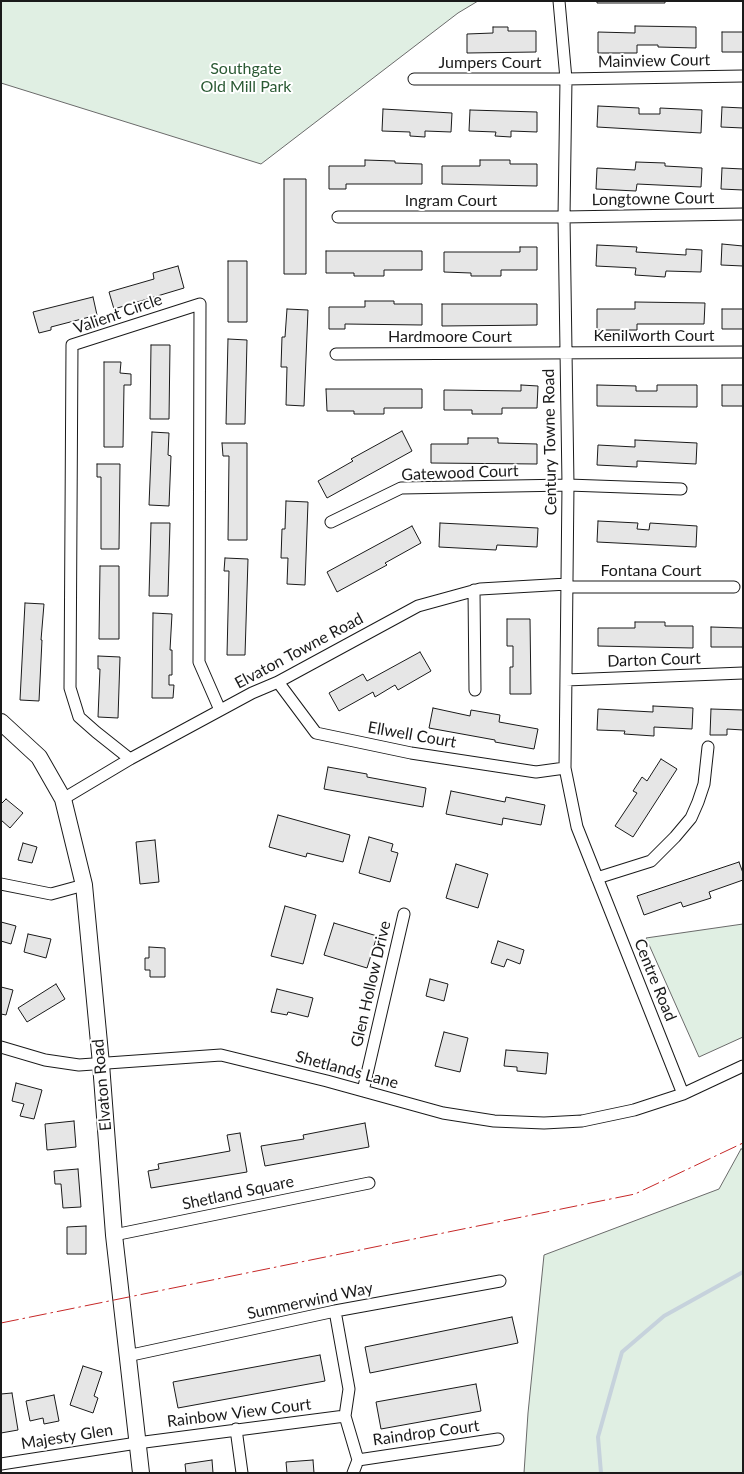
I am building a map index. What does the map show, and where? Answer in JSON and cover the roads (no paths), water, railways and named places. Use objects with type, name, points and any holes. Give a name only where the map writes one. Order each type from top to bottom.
[{"type":"street","name":"Century Towne Road","points":[[559,1],[566,79],[564,217],[568,486],[565,768],[577,827],[597,878]]},
{"type":"street","name":"Mainview Court","points":[[566,79],[743,76]]},
{"type":"street","name":"Jumpers Court","points":[[414,79],[566,79]]},
{"type":"street","name":"Longtowne Court","points":[[564,217],[743,214]]},
{"type":"street","name":"Ingram Court","points":[[338,217],[564,217]]},
{"type":"street","name":"Valient Circle","points":[[130,759],[79,717],[70,688],[72,345],[200,304],[199,662],[220,710]]},
{"type":"street","name":"Kenilworth Court","points":[[565,352],[743,352]]},
{"type":"street","name":"Hardmoore Court","points":[[336,354],[565,352]]},
{"type":"street","name":"Gatewood Court","points":[[331,522],[401,488],[568,486],[681,489]]},
{"type":"street","name":"Fontana Court","points":[[567,585],[734,587]]},
{"type":"street","name":"Elvaton Towne Road","points":[[63,799],[130,759],[220,710],[278,682],[418,606],[480,588],[567,585]]},
{"type":"street","points":[[474,590],[475,690]]},
{"type":"street","name":"Darton Court","points":[[566,680],[743,673]]},
{"type":"street","name":"Ellwell Court","points":[[278,682],[316,733],[411,753],[536,772],[565,768]]},
{"type":"street","name":"Elvaton Road","points":[[1,722],[39,757],[63,799],[84,885],[101,1064],[114,1235],[141,1473]]},
{"type":"street","points":[[597,878],[651,861],[675,837],[691,818],[698,802],[704,784],[708,747]]},
{"type":"street","name":"Centre Road","points":[[597,878],[683,1094]]},
{"type":"street","points":[[1,884],[51,894],[84,885]]},
{"type":"street","name":"Glen Hollow Drive","points":[[363,1091],[404,914]]},
{"type":"street","name":"Shetlands Lane","points":[[1,1047],[45,1060],[79,1065],[221,1055],[327,1080],[443,1113],[494,1122],[544,1123],[582,1121],[634,1110],[683,1094]]},
{"type":"street","points":[[683,1094],[743,1066]]},
{"type":"street","name":"Shetland Square","points":[[114,1235],[369,1183]]},
{"type":"street","name":"Summerwind Way","points":[[127,1356],[335,1311],[500,1281]]},
{"type":"street","points":[[335,1311],[349,1389],[345,1416],[358,1460],[353,1473]]},
{"type":"street","name":"Rainbow View Court","points":[[137,1442],[345,1416]]},
{"type":"street","points":[[236,1429],[242,1473]]},
{"type":"street","name":"Raindrop Court","points":[[358,1460],[498,1439]]},
{"type":"street","name":"Majesty Glen","points":[[1,1464],[137,1442]]},
{"type":"waterway","points":[[601,1473],[598,1437],[622,1352],[664,1316],[743,1272]]},
{"type":"park label","name":"Southgate Old Mill Park","points":[[246,78]]}]
